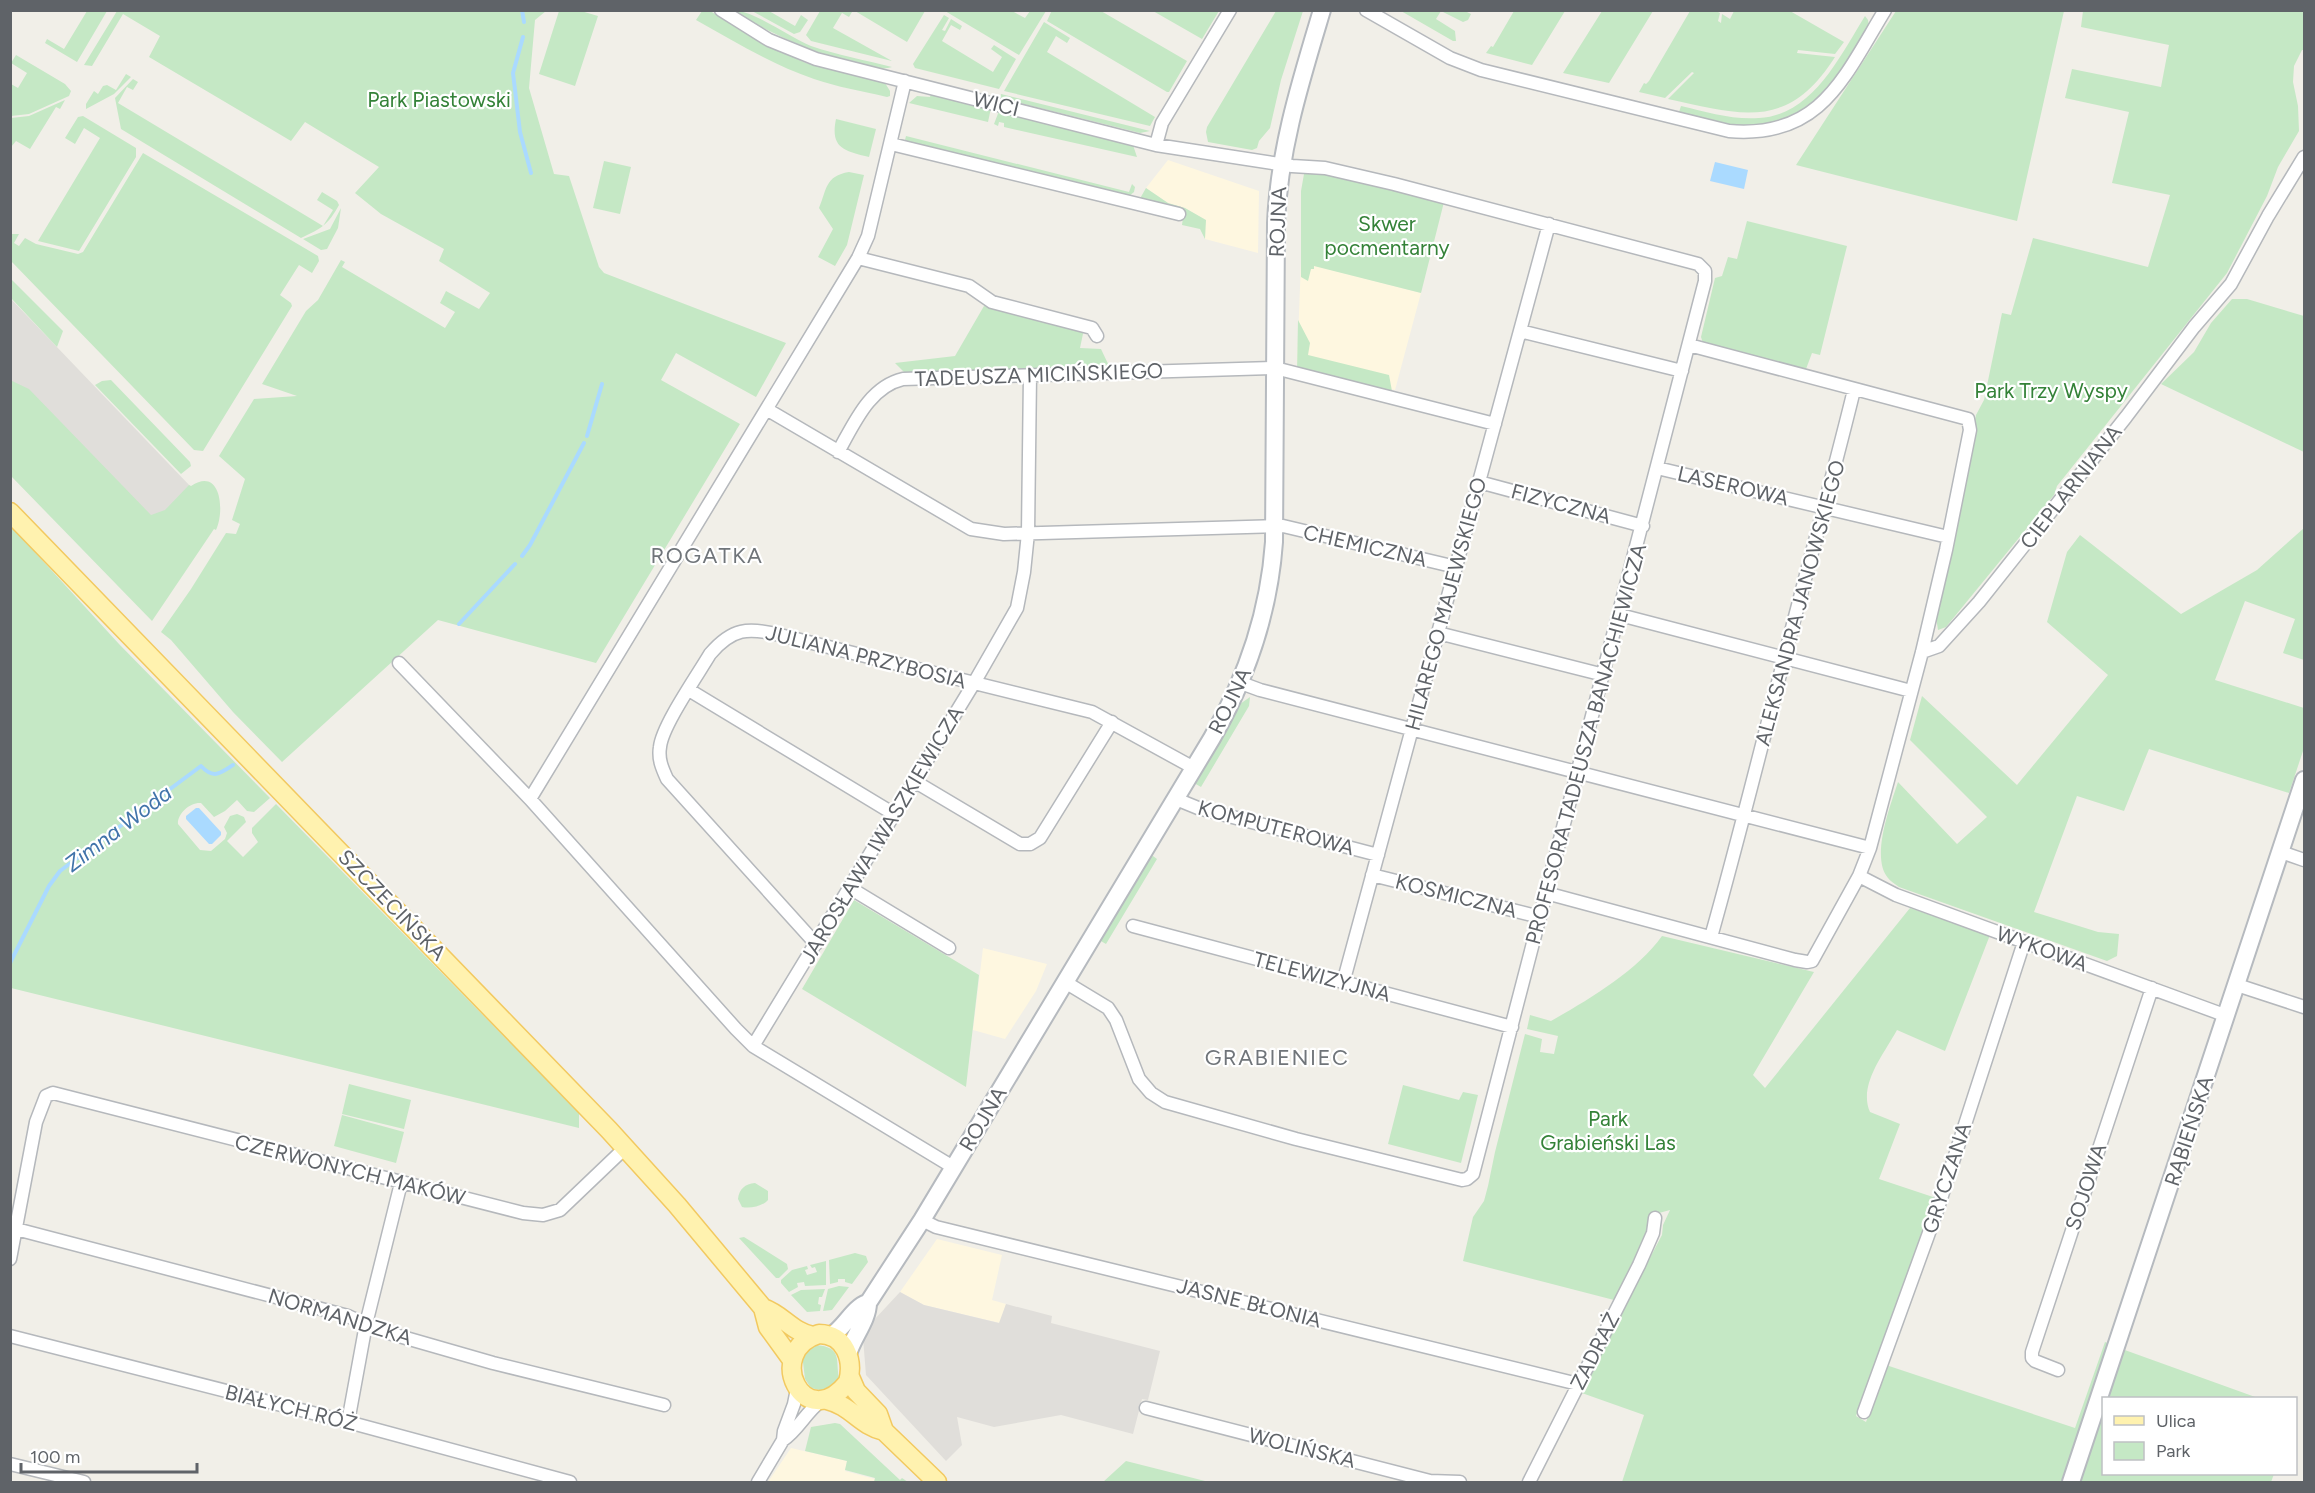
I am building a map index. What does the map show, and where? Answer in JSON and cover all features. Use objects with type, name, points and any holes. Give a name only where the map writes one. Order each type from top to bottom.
[{"type":"main road","name":"SZCZECIŃSKA","points":[[10,512],[626,1148],[677,1204],[763,1308],[768,1327],[792,1360]]},
{"type":"main road","name":"SZCZECIŃSKA","points":[[763,1308],[780,1316],[798,1332],[822,1336]]},
{"type":"main road","points":[[884,1431],[867,1426],[845,1407],[807,1398],[797,1389],[792,1360],[797,1348],[822,1336],[841,1342],[848,1354],[850,1377],[856,1391],[878,1414],[884,1431],[937,1482]]},
{"type":"main road","points":[[824,1401],[845,1387],[850,1377]]},
{"type":"street","name":"WICI","points":[[721,10],[769,40],[804,56],[1156,145],[1281,164]]},
{"type":"street","points":[[1156,145],[1162,123],[1230,10]]},
{"type":"street","name":"ROJNA","points":[[848,1354],[854,1336],[867,1313],[868,1303],[922,1220],[1228,709],[1254,647],[1273,560],[1276,216],[1281,164],[1292,114],[1322,10]]},
{"type":"street","points":[[1366,10],[1450,58],[1480,70],[1745,133],[1771,130],[1794,123],[1824,103],[1849,70],[1885,10]]},
{"type":"street","points":[[530,799],[768,410],[858,258],[868,236],[905,81]]},
{"type":"street","points":[[891,144],[1179,213]]},
{"type":"street","name":"CIEPLARNIANA","points":[[1922,652],[1939,646],[1979,602],[2133,408],[2194,327],[2231,284],[2268,216],[2304,157]]},
{"type":"street","name":"PROFESORA TADEUSZA BANACHIEWICZA","points":[[1065,982],[1102,1003],[1111,1011],[1138,1079],[1165,1102],[1296,1139],[1462,1180],[1473,1174],[1705,281],[1702,267],[1548,224],[1325,168],[1281,164]]},
{"type":"street","name":"HILAREGO MAJEWSKIEGO","points":[[1343,983],[1548,224]]},
{"type":"street","points":[[858,258],[969,286],[992,302],[1092,328],[1097,336]]},
{"type":"street","points":[[1520,331],[1682,371]]},
{"type":"street","points":[[1546,893],[1795,960],[1810,962],[1816,957],[1859,876],[1870,848],[1922,652],[1970,430],[1968,420],[1689,345]]},
{"type":"street","name":"TADEUSZA MICIŃSKIEGO","points":[[838,452],[868,403],[882,388],[891,382],[903,379],[1275,368],[1495,424]]},
{"type":"street","name":"JAROSŁAWA IWASZKIEWICZA","points":[[753,1046],[974,683],[1017,608],[1028,533],[1030,375]]},
{"type":"street","name":"ALEKSANDRA JANOWSKIEGO","points":[[1711,937],[1826,507],[1854,390]]},
{"type":"street","name":"CHEMICZNA","points":[[768,410],[971,529],[1004,534],[1289,527],[1456,567]]},
{"type":"street","name":"LASEROWA","points":[[1657,468],[1948,537]]},
{"type":"street","name":"FIZYCZNA","points":[[1479,482],[1643,526]]},
{"type":"street","points":[[1620,615],[1911,691]]},
{"type":"street","name":"JULIANA PRZYBOSIA","points":[[816,944],[667,779],[659,756],[662,734],[710,654],[719,643],[735,632],[749,630],[780,634],[1092,712],[1194,768]]},
{"type":"street","points":[[1438,633],[1604,675]]},
{"type":"street","points":[[399,663],[530,799],[753,1046],[953,1167]]},
{"type":"street","points":[[1240,683],[1412,731],[1870,848]]},
{"type":"street","points":[[689,690],[894,814]]},
{"type":"street","points":[[914,782],[1020,844],[1030,844],[1040,838],[1112,722]]},
{"type":"street","name":"RĄBIEŃSKA","points":[[2071,1482],[2304,780]]},
{"type":"street","name":"KOMPUTEROWA","points":[[1176,799],[1198,808],[1378,855]]},
{"type":"street","points":[[2281,852],[2304,860]]},
{"type":"street","name":"KOSMICZNA","points":[[1372,875],[1540,917]]},
{"type":"street","name":"WYKOWA","points":[[1859,876],[1896,895],[2227,1016]]},
{"type":"street","points":[[850,888],[949,948]]},
{"type":"street","name":"TELEWIZYJNA","points":[[1133,926],[1512,1027]]},
{"type":"street","name":"GRYCZANA","points":[[1864,1412],[1938,1208],[2024,942]]},
{"type":"street","points":[[2237,985],[2304,1007]]},
{"type":"street","name":"SOJOWA","points":[[2058,1370],[2035,1361],[2032,1358],[2032,1352],[2152,988]]},
{"type":"street","name":"CZERWONYCH MAKÓW","points":[[16,1229],[41,1105],[46,1096],[53,1093],[401,1184],[522,1213],[543,1215],[560,1210],[626,1148]]},
{"type":"street","points":[[348,1422],[366,1324],[401,1184]]},
{"type":"street","name":"ZADRAŻ","points":[[1529,1482],[1639,1265],[1653,1233],[1655,1218]]},
{"type":"street","name":"JASNE BŁONIA","points":[[922,1220],[936,1227],[1578,1383]]},
{"type":"street","points":[[10,1259],[16,1229]]},
{"type":"street","name":"NORMANDZKA","points":[[16,1229],[348,1316],[378,1330],[493,1363],[664,1405]]},
{"type":"street","name":"ROJNA","points":[[822,1336],[844,1326],[858,1308],[868,1303]]},
{"type":"street","name":"BIAŁYCH RÓŻ","points":[[10,1336],[348,1422],[570,1482]]},
{"type":"street","points":[[783,1440],[783,1431],[794,1404],[797,1389]]},
{"type":"street","points":[[758,1482],[783,1440],[794,1432],[807,1414],[824,1401]]},
{"type":"street","name":"WOLIŃSKA","points":[[1146,1408],[1430,1481],[1460,1482]]},
{"type":"street","points":[[10,1464],[84,1482]]},
{"type":"shaded area","points":[[1168,160],[1259,191],[1258,253],[1205,239],[1205,220],[1185,208],[1168,203],[1146,188]]},
{"type":"shaded area","points":[[1301,262],[1421,293],[1395,390],[1297,364]]},
{"type":"shaded area","points":[[10,298],[191,487],[150,528],[11,390]]},
{"type":"shaded area","points":[[983,948],[1047,964],[1036,991],[1005,1039],[973,1030]]},
{"type":"shaded area","points":[[937,1239],[1002,1255],[992,1300],[1006,1304],[1000,1323],[924,1305],[900,1292]]},
{"type":"shaded area","points":[[900,1292],[924,1305],[999,1323],[1006,1304],[1052,1316],[1051,1323],[1160,1351],[1148,1400],[1142,1399],[1133,1434],[1061,1415],[994,1427],[957,1417],[962,1445],[946,1461],[866,1375],[863,1338],[873,1321]]},
{"type":"shaded area","points":[[791,1448],[847,1461],[845,1471],[875,1479],[874,1482],[768,1482]]},
{"type":"green space","points":[[925,10],[907,42],[855,11]]},
{"type":"green space","points":[[1052,10],[1101,11],[1187,61],[1167,92],[1047,21]]},
{"type":"green space","points":[[1219,10],[1202,39],[1153,11]]},
{"type":"green space","points":[[87,11],[107,11],[77,62],[45,43],[47,39],[64,49]]},
{"type":"green space","name":"Park Piastowski","points":[[117,11],[546,11],[535,20],[529,88],[554,174],[569,176],[599,267],[604,273],[786,343],[756,397],[676,353],[661,380],[740,424],[596,663],[438,620],[282,762],[233,712],[171,640],[161,632],[226,533],[236,534],[240,524],[232,520],[245,479],[219,456],[254,399],[297,396],[262,384],[306,311],[318,300],[341,260],[345,262],[342,267],[445,328],[455,312],[440,303],[446,291],[479,309],[490,293],[439,261],[444,249],[381,214],[355,193],[379,167],[305,122],[291,141],[149,57],[160,36],[123,14],[92,66],[84,65]]},
{"type":"green space","points":[[559,11],[581,11],[598,16],[575,86],[539,74]]},
{"type":"green space","points":[[702,11],[710,11],[777,50],[806,63],[885,83],[890,96],[832,84],[783,67],[696,20]]},
{"type":"green space","points":[[736,11],[752,15],[811,46],[892,67],[879,68],[837,59],[788,40]]},
{"type":"green space","points":[[752,11],[769,11],[795,26],[801,15],[808,20],[800,32],[794,34]]},
{"type":"green space","points":[[820,11],[852,12],[849,17],[842,13],[833,28],[892,61],[811,41],[806,35]]},
{"type":"green space","points":[[945,11],[1012,11],[1025,18],[1030,11],[1046,11],[1019,55]]},
{"type":"green space","points":[[1276,11],[1303,11],[1281,80],[1270,128],[1259,141],[1257,148],[1252,150],[1208,142],[1207,127]]},
{"type":"green space","points":[[1401,11],[1441,11],[1436,19],[1455,31],[1456,41]]},
{"type":"green space","points":[[1441,11],[1465,11],[1471,14],[1468,20],[1463,22]]},
{"type":"green space","points":[[1514,11],[1565,11],[1532,65],[1486,53],[1491,46],[1493,47]]},
{"type":"green space","points":[[1602,11],[1653,11],[1609,83],[1563,73]]},
{"type":"green space","points":[[1690,11],[1716,11],[1720,13],[1718,21],[1721,23],[1722,14],[1730,19],[1734,11],[1790,11],[1844,42],[1835,54],[1798,50],[1797,53],[1835,57],[1817,81],[1799,97],[1781,107],[1762,112],[1719,110],[1668,99],[1694,73],[1692,72],[1665,98],[1639,92],[1644,83],[1649,81]]},
{"type":"green space","points":[[1896,11],[2064,11],[2017,221],[1796,165]]},
{"type":"green space","name":"Park Trzy Wyspy","points":[[2083,11],[2304,11],[2304,50],[2294,66],[2293,82],[2298,106],[2299,131],[2278,167],[2267,196],[2227,273],[2057,486],[2054,495],[1946,627],[1938,630],[1936,617],[1976,415],[1984,400],[2002,313],[2011,315],[2033,238],[2148,267],[2170,195],[2112,183],[2129,112],[2065,98],[2072,69],[2161,87],[2169,45],[2081,27]]},
{"type":"green space","points":[[944,15],[949,18],[942,30],[945,31],[951,19],[962,26],[960,30],[951,25],[942,41],[993,72],[1002,57],[991,49],[994,45],[1016,59],[999,89],[915,68],[913,64]]},
{"type":"green space","points":[[1865,16],[1869,26],[1844,67],[1817,99],[1801,111],[1782,120],[1760,125],[1733,126],[1678,115],[1681,106],[1729,117],[1759,118],[1778,114],[1795,106],[1823,81]]},
{"type":"green space","points":[[1044,22],[1070,38],[1067,43],[1056,36],[1047,52],[1155,117],[1150,126],[1004,91]]},
{"type":"green space","points":[[16,55],[65,84],[71,91],[69,96],[29,114],[11,116],[11,84],[18,88],[27,73],[11,63]]},
{"type":"green space","points":[[126,74],[131,77],[114,94],[86,109],[86,104],[94,91],[98,94],[103,86],[107,85],[116,90]]},
{"type":"green space","points":[[133,79],[138,82],[133,90],[127,87],[118,103],[323,226],[301,238],[121,129],[115,98]]},
{"type":"green space","points":[[931,94],[991,108],[988,122],[909,103],[917,96],[930,97]]},
{"type":"green space","points":[[1001,94],[1150,131],[1140,133],[1000,98]]},
{"type":"green space","points":[[65,100],[60,109],[56,107],[30,149],[16,141],[11,147],[11,118],[29,116]]},
{"type":"green space","points":[[999,111],[1133,145],[1137,157],[1004,127],[1004,123],[999,122],[998,126],[994,124]]},
{"type":"green space","points":[[83,116],[136,148],[136,157],[79,251],[38,241],[100,138],[84,128],[75,144],[65,138],[78,117]]},
{"type":"green space","points":[[836,119],[876,129],[869,157],[852,153],[841,147],[835,136]]},
{"type":"green space","points":[[906,136],[1129,192],[1132,184],[1135,187],[1134,192],[1128,197],[904,144]]},
{"type":"green space","points":[[143,153],[318,256],[319,261],[312,273],[299,265],[280,295],[292,306],[203,451],[194,450],[11,261],[11,234],[19,234],[14,243],[19,246],[25,238],[36,244],[78,254],[83,252]]},
{"type":"green space","points":[[604,161],[631,167],[620,214],[593,208]]},
{"type":"green space","points":[[849,172],[864,175],[847,245],[835,266],[818,257],[833,229],[819,208],[831,180]]},
{"type":"green space","name":"Skwer pocmentarny","points":[[1315,172],[1444,202],[1421,293],[1314,266],[1308,281],[1301,277],[1301,191],[1304,174]]},
{"type":"green space","points":[[1146,188],[1168,203],[1185,208],[1206,220],[1205,239],[1200,229],[1182,225],[1184,211],[1138,202]]},
{"type":"green space","points":[[322,192],[337,201],[339,205],[323,226],[333,210],[317,200]]},
{"type":"green space","points":[[341,208],[338,228],[327,249],[321,250],[303,239],[330,229]]},
{"type":"green space","points":[[1747,221],[1847,246],[1820,355],[1812,353],[1806,369],[1703,343],[1701,337],[1715,278],[1722,276],[1728,257],[1737,259]]},
{"type":"green space","points":[[10,278],[63,331],[57,347],[11,298]]},
{"type":"green space","points":[[2232,299],[2247,299],[2304,316],[2304,452],[2161,384],[2194,352],[2211,323]]},
{"type":"green space","points":[[984,306],[1084,329],[1080,348],[1101,349],[1110,368],[906,374],[895,363],[955,356]]},
{"type":"green space","points":[[1298,320],[1310,343],[1308,355],[1389,375],[1392,391],[1297,371]]},
{"type":"green space","points":[[10,380],[29,389],[151,515],[165,510],[189,485],[201,481],[209,482],[214,486],[220,502],[219,522],[216,530],[214,529],[152,621],[11,476]]},
{"type":"green space","points":[[111,380],[190,462],[191,466],[181,474],[95,385]]},
{"type":"green space","points":[[10,525],[119,644],[270,798],[254,812],[247,811],[237,800],[214,817],[201,803],[189,807],[180,816],[178,824],[200,850],[211,851],[225,839],[227,833],[224,827],[230,816],[237,814],[244,817],[246,822],[227,841],[243,857],[258,842],[252,833],[252,828],[276,804],[579,1113],[579,1128],[11,988]]},
{"type":"green space","points":[[2304,528],[2304,660],[2283,653],[2295,619],[2245,601],[2215,680],[2304,708],[2304,748],[2289,793],[2149,749],[2124,811],[2077,796],[2034,912],[2098,932],[2119,934],[2117,956],[2107,961],[1899,887],[1889,879],[1883,869],[1881,844],[1898,782],[1957,844],[1987,817],[1910,740],[1922,696],[2017,785],[2108,675],[2047,622],[2067,552],[2080,535],[2181,614],[2257,570]]},
{"type":"green space","points":[[1250,697],[1249,706],[1201,787],[1194,783],[1240,704]]},
{"type":"green space","points":[[1153,856],[1157,859],[1106,944],[1099,940],[1149,858]]},
{"type":"green space","points":[[854,900],[979,975],[966,1087],[802,989]]},
{"type":"green space","name":"Park Grabieński Las","points":[[1910,908],[1990,935],[1945,1051],[1897,1030],[1874,1070],[1867,1091],[1870,1112],[1900,1124],[1879,1179],[1936,1198],[1856,1416],[1866,1422],[1886,1365],[2075,1428],[2105,1342],[2112,1345],[2065,1482],[1622,1482],[1644,1415],[1579,1392],[1662,1235],[1663,1225],[1670,1210],[1659,1213],[1650,1226],[1614,1300],[1463,1261],[1473,1217],[1484,1201],[1525,1034],[1542,1039],[1540,1052],[1554,1054],[1558,1036],[1527,1029],[1530,1015],[1551,1021],[1580,1004],[1626,973],[1652,949],[1662,936],[1814,972],[1753,1075],[1765,1088]]},
{"type":"green space","points":[[349,1084],[411,1100],[404,1129],[342,1114]]},
{"type":"green space","points":[[1403,1085],[1459,1100],[1463,1092],[1478,1095],[1461,1163],[1388,1144]]},
{"type":"green space","points":[[342,1115],[404,1132],[396,1163],[334,1146]]},
{"type":"green space","points":[[755,1183],[768,1191],[768,1200],[749,1208],[742,1207],[738,1199],[741,1190]]},
{"type":"green space","points":[[744,1237],[787,1264],[788,1269],[776,1278],[739,1238]]},
{"type":"green space","points":[[855,1253],[866,1256],[868,1262],[852,1284],[845,1282],[845,1279],[838,1279],[838,1282],[830,1284],[829,1260]]},
{"type":"green space","points":[[826,1261],[826,1285],[805,1286],[804,1282],[797,1283],[798,1287],[789,1292],[781,1283],[781,1280],[792,1270],[807,1266],[808,1269],[805,1270],[807,1275],[817,1272],[815,1267],[812,1268],[810,1265]]},
{"type":"green space","points":[[839,1286],[849,1287],[832,1310],[823,1311],[828,1289]]},
{"type":"green space","points":[[825,1289],[822,1297],[819,1297],[820,1311],[807,1312],[791,1295],[801,1290]]},
{"type":"green space","points":[[815,1345],[831,1349],[837,1357],[840,1382],[823,1391],[811,1388],[805,1379],[802,1354]]},
{"type":"green space","points":[[2122,1349],[2255,1397],[2105,1397]]},
{"type":"green space","points":[[2102,1406],[2102,1475],[2274,1475],[2271,1482],[2076,1482]]},
{"type":"green space","points":[[840,1424],[900,1480],[902,1478],[908,1482],[874,1482],[875,1478],[845,1470],[847,1461],[805,1451],[811,1427]]},
{"type":"green space","points":[[1126,1461],[1209,1482],[1103,1482]]},
{"type":"water","points":[[1715,162],[1748,170],[1744,189],[1710,181]]},
{"type":"water","points":[[199,808],[221,832],[212,844],[209,844],[186,819],[186,816]]},
{"type":"waterway","name":"Zimna Woda","points":[[522,10],[524,22]]},
{"type":"waterway","name":"Zimna Woda","points":[[523,37],[513,73],[520,132],[531,173]]},
{"type":"waterway","name":"Zimna Woda","points":[[587,436],[602,384]]},
{"type":"waterway","name":"Zimna Woda","points":[[522,556],[584,443]]},
{"type":"waterway","name":"Zimna Woda","points":[[459,624],[515,564]]},
{"type":"waterway","name":"Zimna Woda","points":[[10,963],[49,886],[60,871],[201,766],[209,773],[217,774],[233,765]]},
{"type":"district","name":"ROGATKA","points":[[707,555]]},
{"type":"district","name":"GRABIENIEC","points":[[1277,1057]]}]
